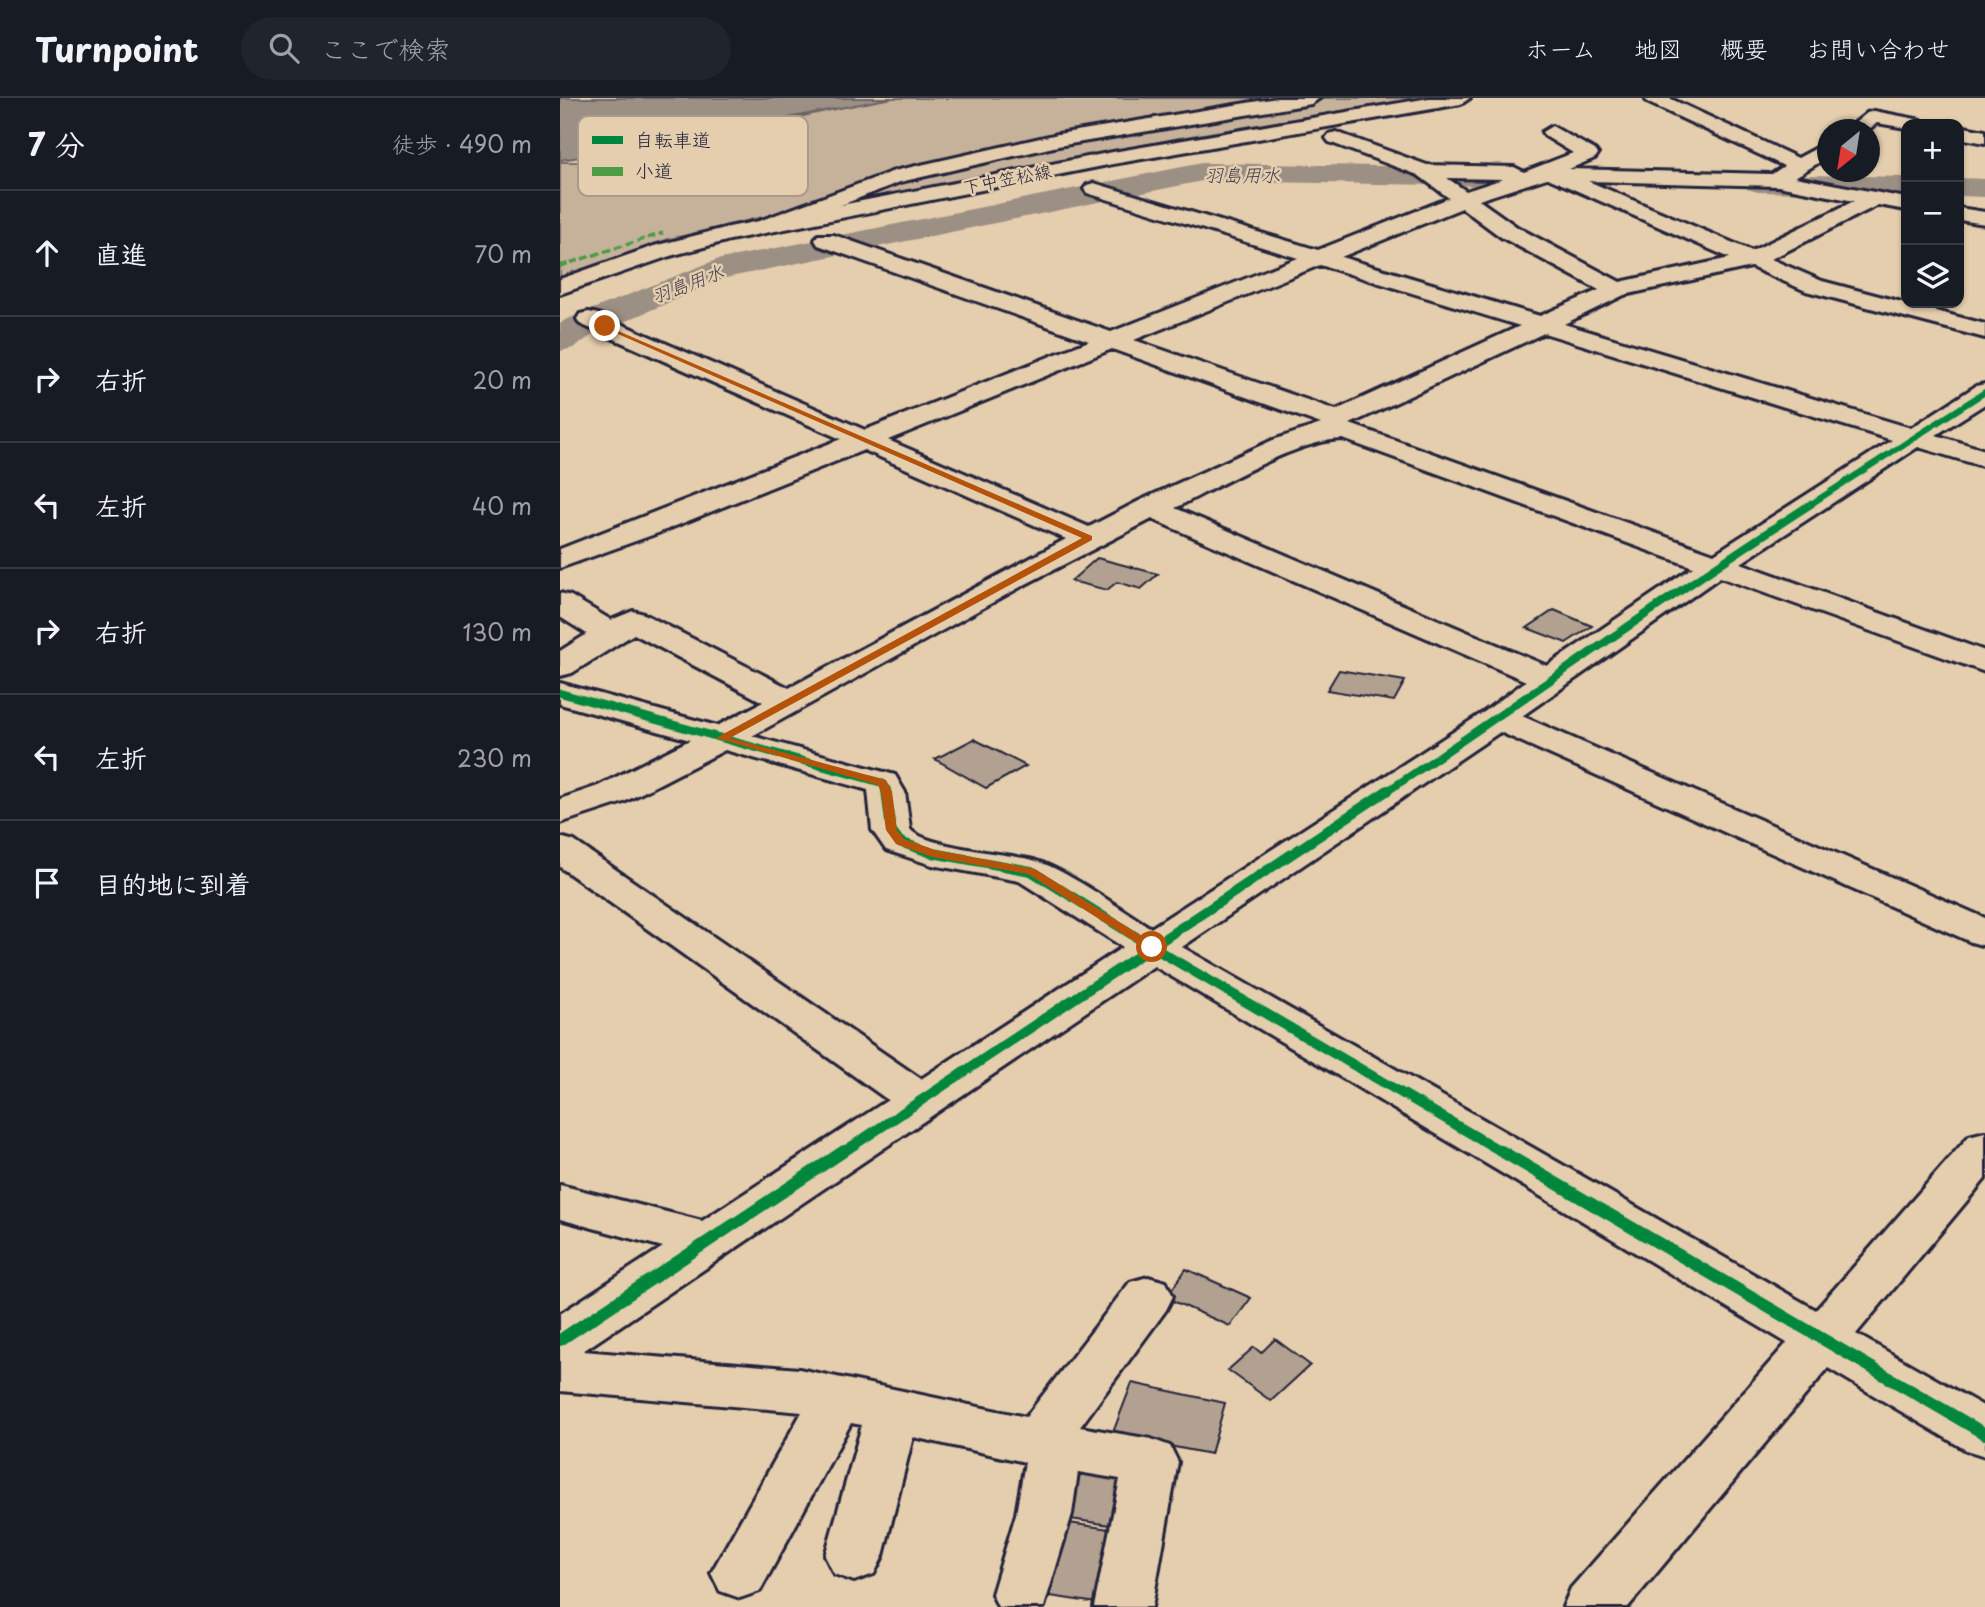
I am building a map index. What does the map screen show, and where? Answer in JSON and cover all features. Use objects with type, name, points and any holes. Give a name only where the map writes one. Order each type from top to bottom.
[{"type":"street","points":[[767,226],[894,177],[1058,140],[1311,98]]},
{"type":"street","name":"下中笠松線","points":[[560,287],[662,251],[767,226],[1113,158],[1461,98]]},
{"type":"street","points":[[1654,98],[1800,166]]},
{"type":"street","points":[[1871,119],[1894,104]]},
{"type":"street","points":[[1874,117],[1901,122]]},
{"type":"street","points":[[560,559],[863,441],[1463,200],[1548,176],[1588,154],[1552,132]]},
{"type":"street","points":[[1964,133],[1985,137]]},
{"type":"street","points":[[1336,138],[1428,174],[1508,232],[1617,290]]},
{"type":"street","points":[[1778,180],[1817,155]]},
{"type":"street","points":[[1428,174],[1778,180],[1901,203]]},
{"type":"street","points":[[1548,176],[1814,286],[1985,331]]},
{"type":"street","points":[[1105,192],[1985,459]]},
{"type":"street","points":[[560,813],[611,794],[721,738],[1149,507],[1334,425],[1617,290],[1752,260],[1874,199]]},
{"type":"street","points":[[1964,215],[1985,218]]},
{"type":"street","points":[[826,240],[1113,340],[1346,431],[1985,662]]},
{"type":"street","points":[[597,322],[1089,538]]},
{"type":"street","points":[[560,1340],[1496,719],[1716,565],[1985,392]]},
{"type":"street","points":[[1149,507],[1550,679]]},
{"type":"street","points":[[560,603],[610,634]]},
{"type":"street","points":[[560,666],[633,621],[790,702]]},
{"type":"street","points":[[560,693],[882,783],[887,792],[891,830],[900,842],[932,853],[1031,871],[1152,947],[1985,1434]]},
{"type":"street","points":[[1496,719],[1537,733],[1985,933]]},
{"type":"street","points":[[568,867],[921,1101]]},
{"type":"street","points":[[1592,1607],[1985,1148]]},
{"type":"street","points":[[560,1202],[709,1241]]},
{"type":"street","points":[[1021,1594],[1044,1514],[1046,1444],[1148,1296]]},
{"type":"street","points":[[560,1370],[799,1390],[1046,1444],[1151,1462],[1123,1607]]},
{"type":"street","points":[[740,1573],[838,1398]]},
{"type":"street","points":[[854,1556],[893,1410]]},
{"type":"shaded area","points":[[560,98],[892,98],[798,116],[578,116],[578,157],[560,160]]},
{"type":"shaded area","points":[[881,98],[1420,98],[1179,138],[758,218],[666,240],[560,277],[560,162],[578,162],[578,196],[808,196],[808,116],[804,116]]},
{"type":"building","points":[[1097,558],[1158,574],[1141,589],[1117,582],[1107,590],[1071,581]]},
{"type":"building","points":[[1554,610],[1592,626],[1566,643],[1527,628]]},
{"type":"building","points":[[1339,670],[1405,681],[1394,701],[1327,690]]},
{"type":"building","points":[[974,739],[1026,766],[986,788],[935,759]]},
{"type":"building","points":[[1186,1269],[1251,1298],[1230,1326],[1166,1298]]},
{"type":"building","points":[[1275,1339],[1310,1365],[1271,1401],[1228,1370],[1254,1347],[1261,1353]]},
{"type":"building","points":[[1132,1383],[1225,1403],[1211,1454],[1112,1435]]},
{"type":"building","points":[[1081,1463],[1129,1472],[1123,1527],[1064,1518]]},
{"type":"building","points":[[1069,1523],[1123,1531],[1110,1605],[1050,1596]]},
{"type":"waterway","name":"羽島用水","points":[[560,340],[578,328],[716,270],[1202,172],[1495,177]]},
{"type":"waterway","name":"羽島用水","points":[[1758,183],[1901,186]]},
{"type":"waterway","name":"羽島用水","points":[[1964,187],[1985,188]]},
{"type":"marked path","points":[[560,266],[663,233]]},
{"type":"cycle path","points":[[560,1340],[1496,719],[1676,592],[1985,392]]},
{"type":"cycle path","points":[[560,693],[882,783],[887,792],[891,830],[900,842],[932,853],[1031,871],[1152,947],[1985,1434]]},
{"type":"route","points":[[605,326],[1089,538],[721,738],[882,783],[887,792],[891,830],[900,842],[913,849],[1031,871],[1152,947]]}]
